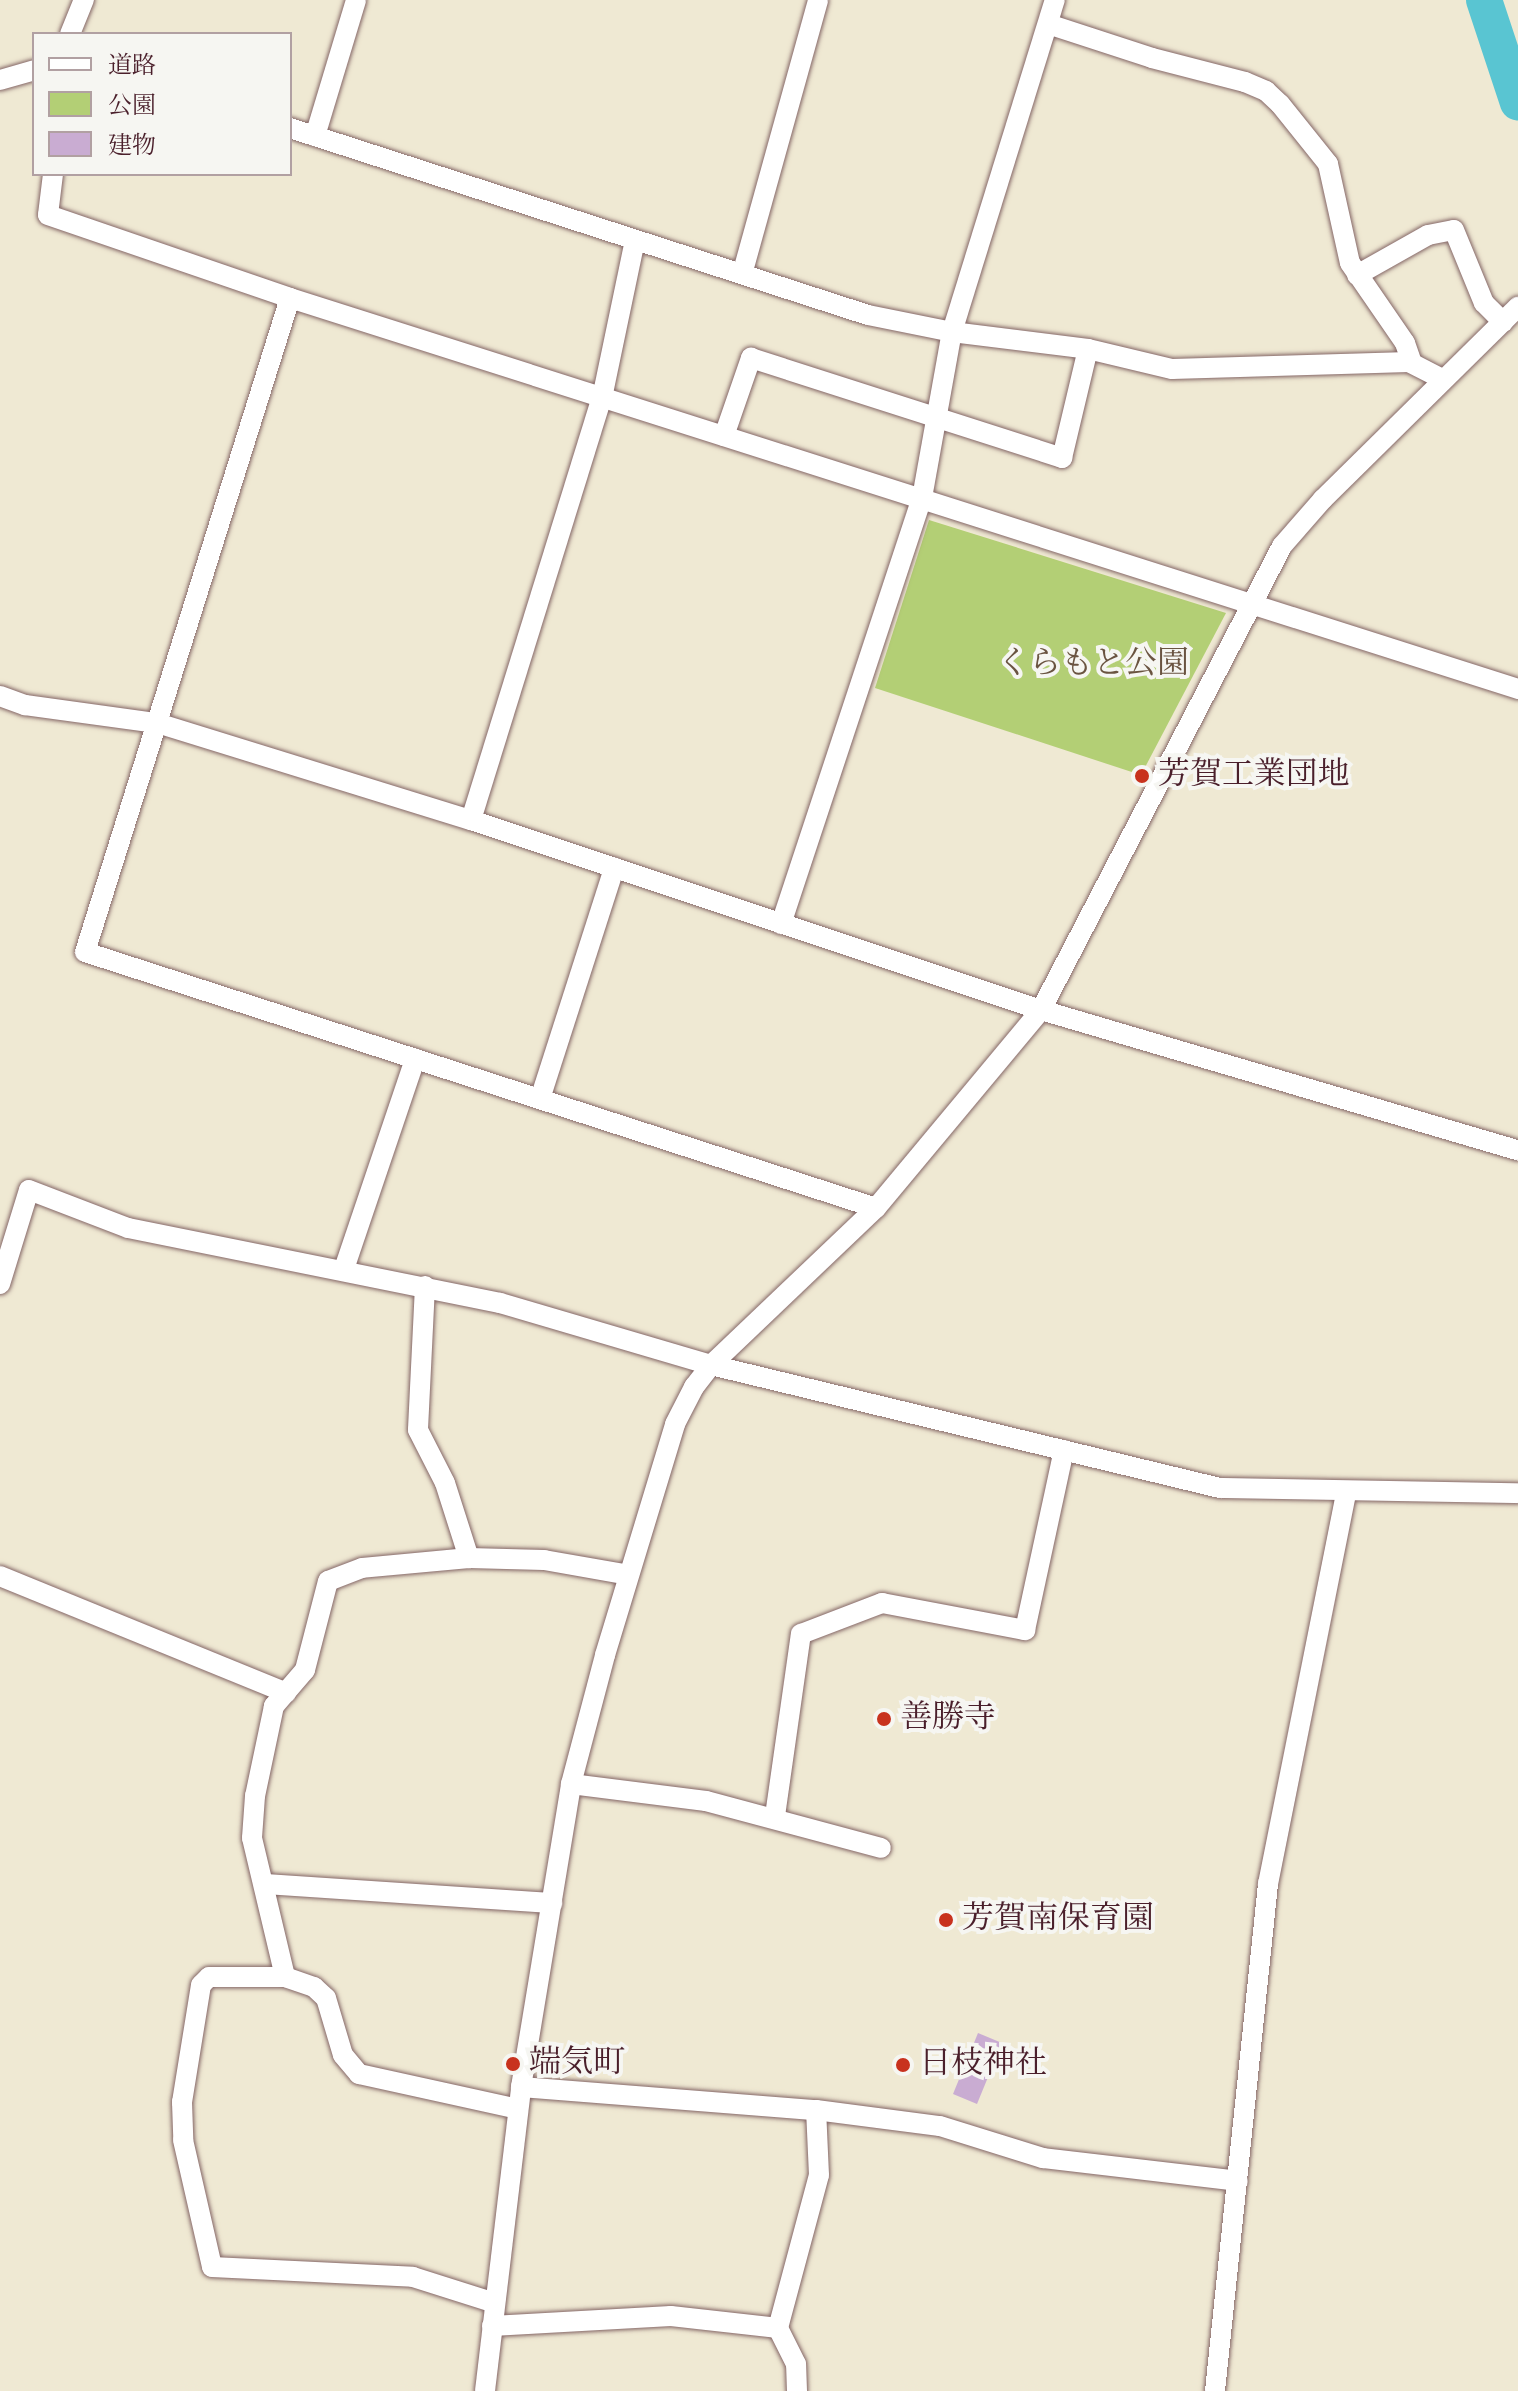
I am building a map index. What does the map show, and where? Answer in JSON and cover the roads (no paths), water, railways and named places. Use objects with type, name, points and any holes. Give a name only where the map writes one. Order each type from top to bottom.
[{"type":"street","points":[[71,32],[84,0]]},
{"type":"street","points":[[315,136],[356,0]]},
{"type":"street","points":[[743,271],[818,0]]},
{"type":"street","points":[[781,924],[922,498],[952,332],[1055,0]]},
{"type":"street","points":[[1048,24],[1266,91],[1328,164],[1350,263],[1405,343],[1412,363]]},
{"type":"street","points":[[0,80],[32,71]]},
{"type":"street","points":[[292,129],[635,240],[743,271],[868,315],[952,332],[1088,349],[1172,369],[1412,363],[1442,379]]},
{"type":"street","points":[[53,176],[48,215],[290,298],[1518,689]]},
{"type":"street","points":[[485,2391],[521,2087],[571,1784],[675,1424],[694,1387],[711,1365],[876,1208],[1041,1010],[1282,546],[1323,499],[1510,314],[1484,303],[1454,230],[1428,235],[1357,275]]},
{"type":"street","points":[[471,820],[602,398],[635,240]]},
{"type":"street","points":[[290,298],[85,952],[876,1208]]},
{"type":"street","points":[[724,436],[751,358],[1062,458],[1088,349]]},
{"type":"street","points":[[0,696],[25,705],[157,723],[471,820],[1041,1010],[1518,1150]]},
{"type":"street","points":[[540,1099],[614,868]]},
{"type":"street","points":[[344,1269],[415,1059]]},
{"type":"street","points":[[0,1284],[29,1190],[128,1228],[344,1269],[500,1303],[711,1365],[1220,1488],[1518,1493]]},
{"type":"street","points":[[425,1286],[418,1430],[445,1483],[469,1558]]},
{"type":"street","points":[[775,1816],[801,1634],[882,1603],[1025,1630],[1064,1450]]},
{"type":"street","points":[[1215,2391],[1268,1884],[1346,1492]]},
{"type":"street","points":[[285,1977],[252,1838],[255,1796],[274,1706],[305,1670],[328,1581],[362,1568],[469,1558],[544,1560],[629,1575]]},
{"type":"street","points":[[0,1576],[286,1693]]},
{"type":"street","points":[[571,1784],[706,1801],[775,1816],[881,1848]]},
{"type":"street","points":[[264,1884],[552,1903]]},
{"type":"street","points":[[495,2303],[413,2277],[212,2267],[183,2140],[182,2102],[201,1985],[209,1977],[285,1977],[314,1987],[326,1998],[343,2055],[359,2074],[518,2109]]},
{"type":"street","points":[[521,2087],[816,2110],[940,2126],[1043,2158],[1238,2181]]},
{"type":"street","points":[[797,2391],[796,2364],[778,2328],[819,2175],[816,2110]]},
{"type":"street","points":[[492,2326],[671,2316],[778,2328]]},
{"type":"waterway","points":[[1484,0],[1518,103]]},
{"type":"place","name":"芳賀工業団地","points":[[1142,776]]},
{"type":"place","name":"善勝寺","points":[[884,1719]]},
{"type":"place","name":"芳賀南保育園","points":[[946,1920]]},
{"type":"place","name":"端気町","points":[[513,2064]]},
{"type":"place","name":"日枝神社","points":[[903,2065]]},
{"type":"park label","name":"くらもと公園","points":[[1093,665]]}]
